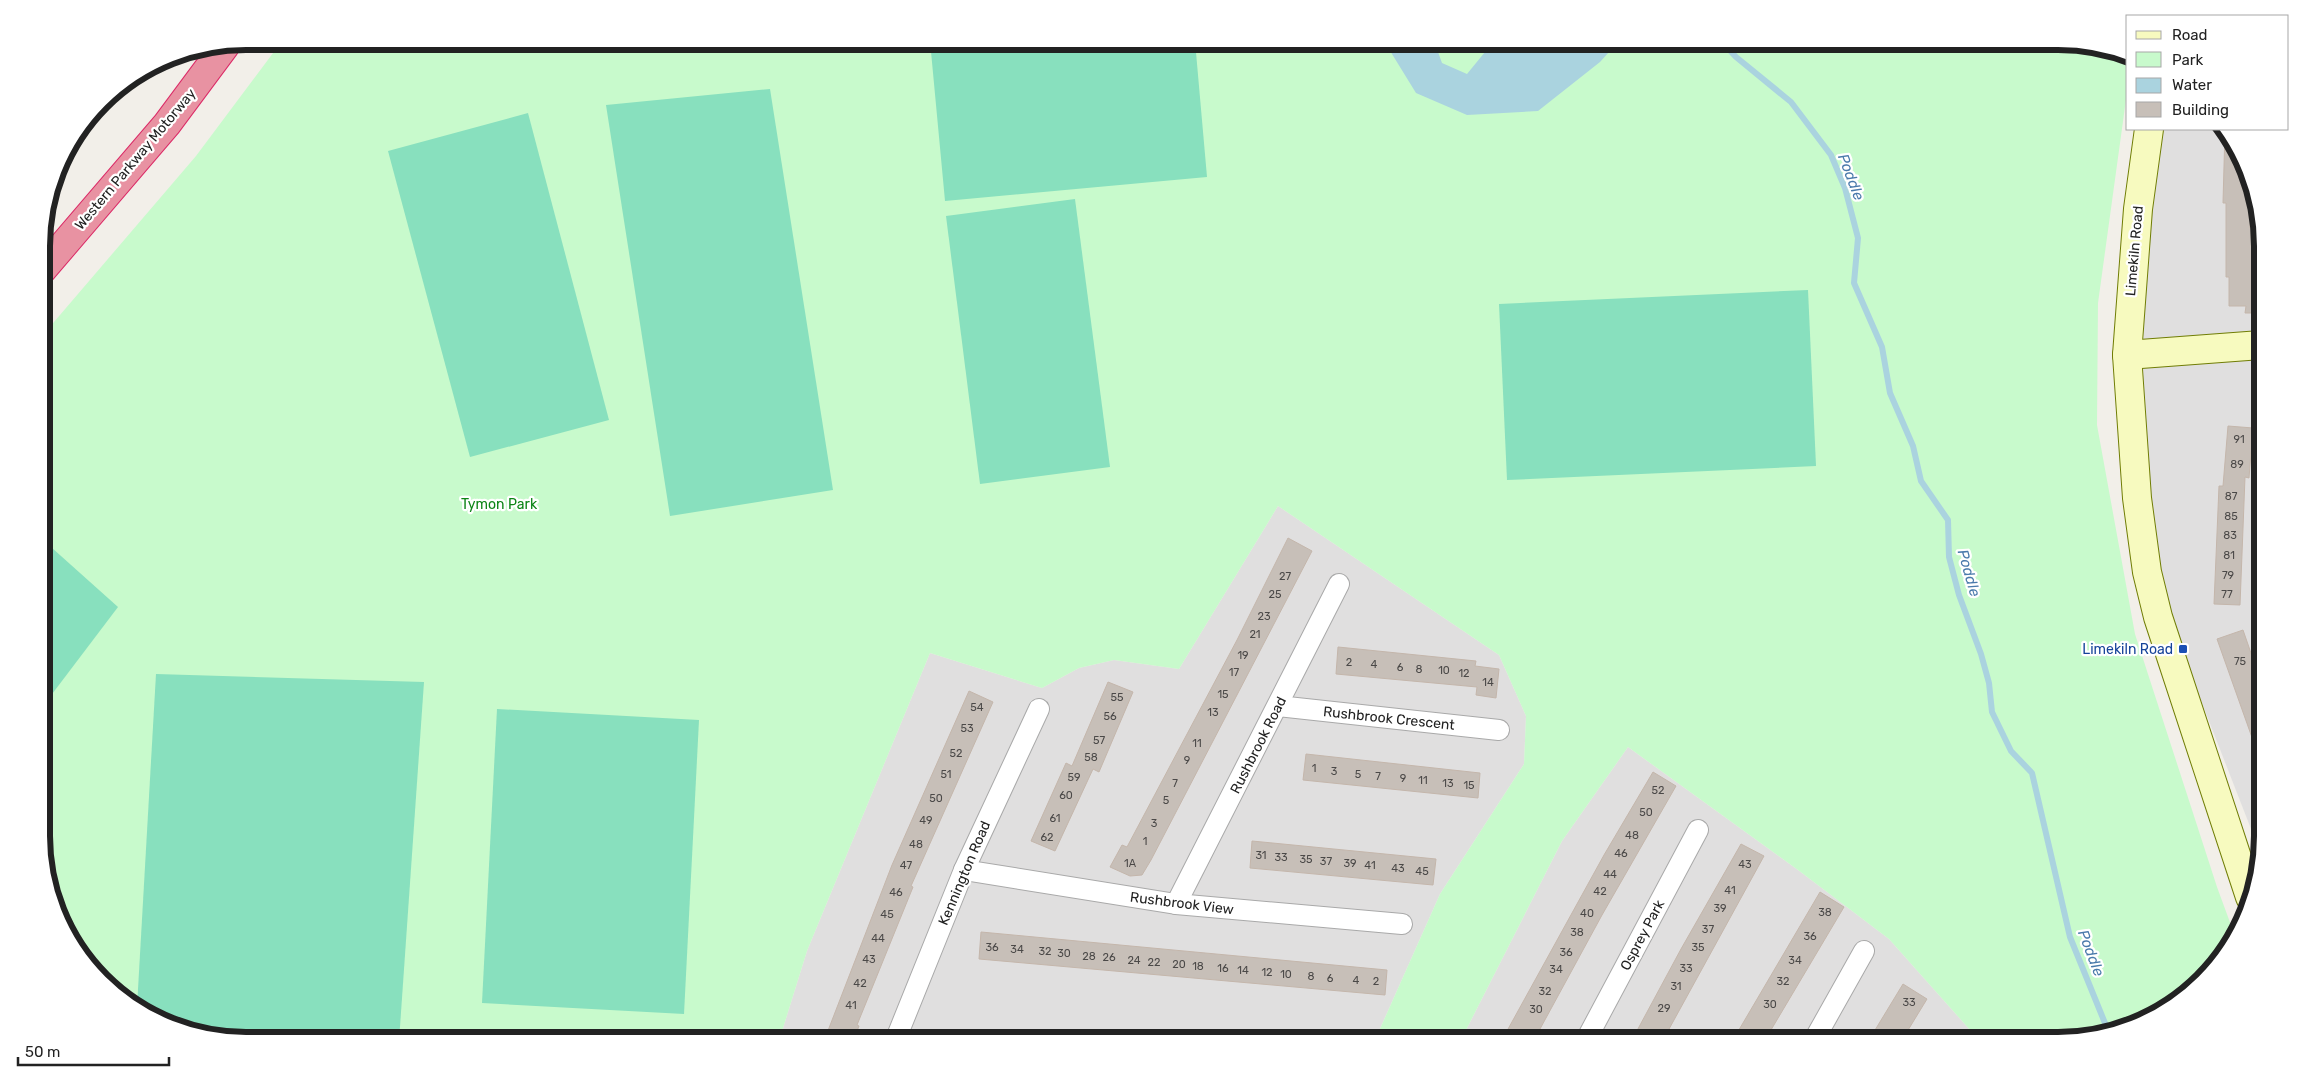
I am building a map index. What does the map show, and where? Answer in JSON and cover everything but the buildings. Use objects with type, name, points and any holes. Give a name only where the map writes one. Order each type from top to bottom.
[{"type":"highway","name":"Western Parkway Motorway","points":[[50,261],[167,124],[220,52]]},
{"type":"street","name":"Limekiln Road","points":[[2149,130],[2138,209],[2127,355],[2137,498],[2152,595],[2247,888]]},
{"type":"street","points":[[2127,355],[2254,346]]},
{"type":"street","name":"Rushbrook Road","points":[[1176,904],[1339,584]]},
{"type":"street","name":"Rushbrook Crescent","points":[[1278,706],[1499,730]]},
{"type":"street","name":"Kennington Road","points":[[899,1032],[964,870],[1039,709]]},
{"type":"street","name":"Osprey Park","points":[[1590,1032],[1698,830]]},
{"type":"street","name":"Rushbrook View","points":[[964,870],[1176,904],[1402,924]]},
{"type":"street","points":[[1818,1032],[1864,951]]},
{"type":"shaded area","points":[[2160,130],[2215,130],[2228,148],[2244,183],[2254,234],[2254,837],[2172,626],[2153,536],[2143,403],[2144,220]]},
{"type":"shaded area","points":[[1278,506],[1499,655],[1526,716],[1524,764],[1440,894],[1379,1032],[782,1032],[807,951],[930,653],[1042,688],[1079,668],[1114,660],[1179,669]]},
{"type":"shaded area","points":[[1628,747],[1798,870],[1889,939],[1972,1032],[1465,1032],[1562,841]]},
{"type":"green space","name":"Tymon Park","points":[[275,50],[2070,50],[2121,60],[2126,62],[2126,100],[2098,303],[2097,425],[2135,634],[2232,927],[2221,945],[2187,983],[2156,1006],[2121,1022],[2070,1032],[1972,1032],[1889,939],[1798,870],[1628,747],[1562,841],[1465,1032],[1379,1032],[1440,894],[1524,764],[1526,716],[1499,655],[1278,506],[1179,669],[1114,660],[1079,668],[1042,688],[930,653],[807,951],[782,1032],[234,1032],[183,1022],[137,999],[99,965],[83,945],[70,922],[60,899],[54,874],[50,848],[50,327],[196,156]]},
{"type":"green space","points":[[931,50],[1196,50],[1207,177],[945,201]]},
{"type":"green space","points":[[770,89],[833,490],[670,516],[606,105]]},
{"type":"green space","points":[[528,113],[609,420],[470,457],[388,151]]},
{"type":"green space","points":[[1075,199],[1110,467],[980,484],[946,216]]},
{"type":"green space","points":[[1808,290],[1816,466],[1507,480],[1499,304]]},
{"type":"green space","points":[[50,546],[118,607],[50,697]]},
{"type":"green space","points":[[156,674],[424,682],[400,1032],[234,1032],[183,1022],[137,999]]},
{"type":"green space","points":[[497,709],[699,720],[684,1014],[482,1003]]},
{"type":"water","points":[[1390,50],[1437,50],[1442,63],[1467,74],[1487,50],[1611,50],[1600,62],[1538,111],[1467,115],[1416,93]]},
{"type":"waterway","name":"Poddle","points":[[1729,50],[1791,102],[1831,155],[1845,188],[1858,238],[1854,283],[1882,347],[1890,393],[1913,446],[1921,481],[1948,520],[1949,557],[1959,595],[1981,654],[1989,683],[1992,712],[2011,751],[2032,773],[2070,937],[2106,1026]]},
{"type":"place","name":"Limekiln Road","points":[[2183,649]]}]
